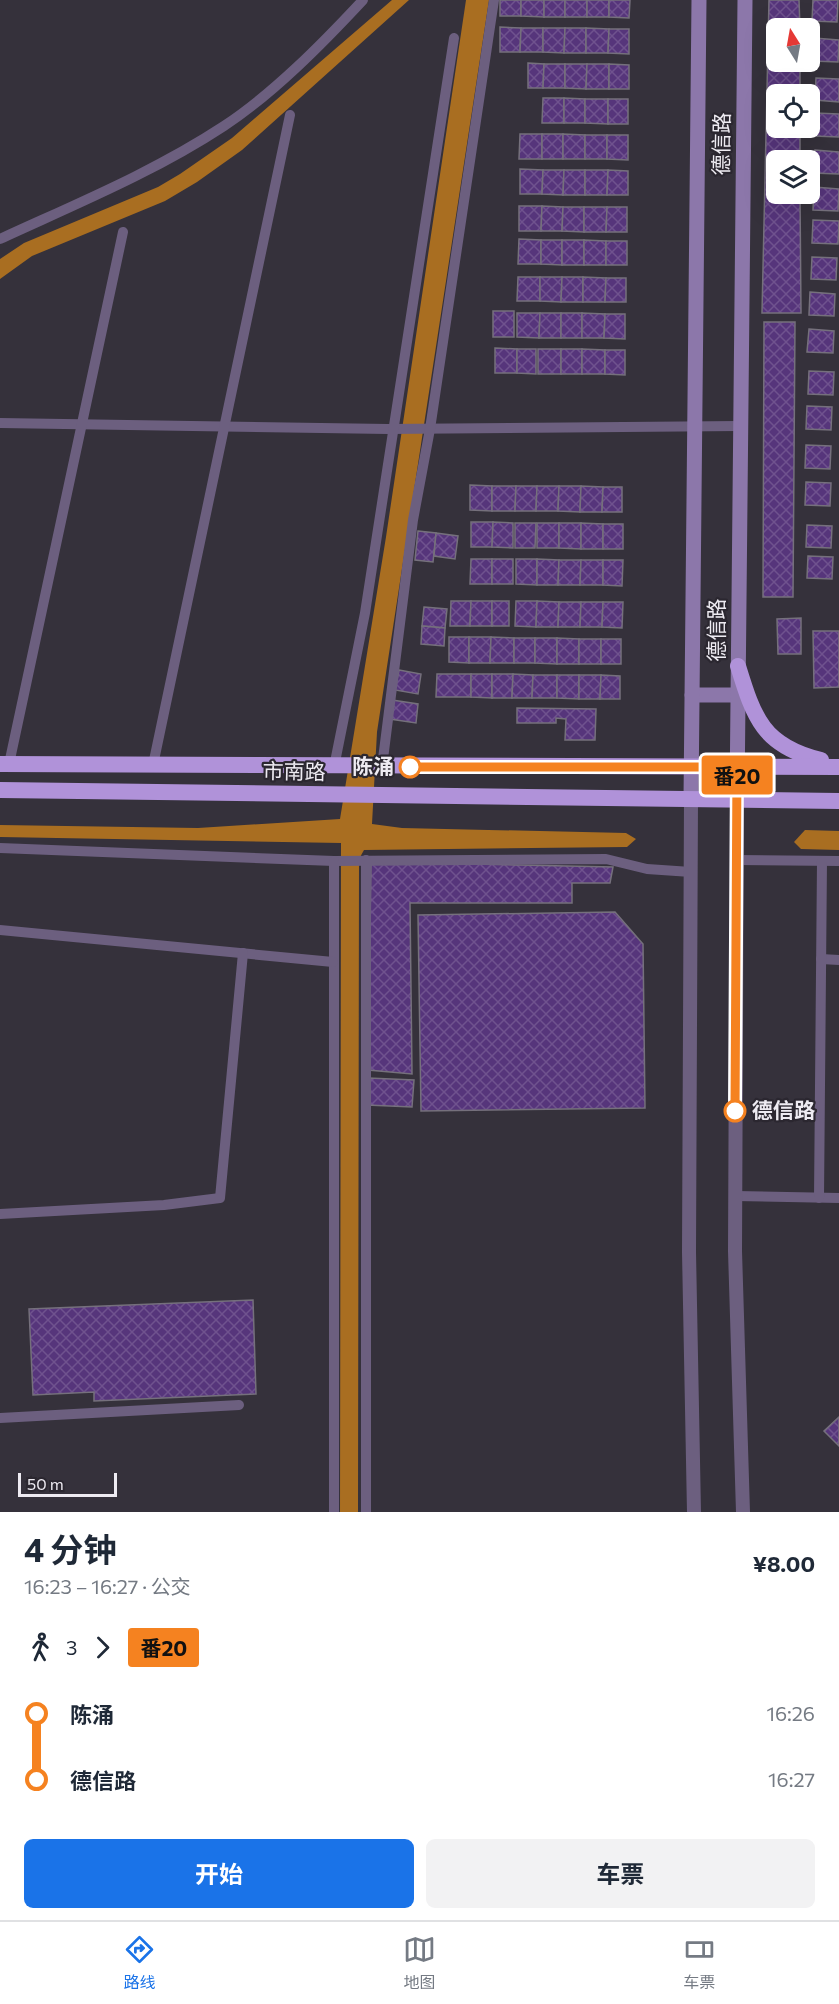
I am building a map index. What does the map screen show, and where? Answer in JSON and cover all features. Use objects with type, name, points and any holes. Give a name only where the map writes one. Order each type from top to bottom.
[{"type":"highway","points":[[738,666],[751,709],[766,733],[801,755],[839,766]]},
{"type":"highway","name":"市南路","points":[[4,764],[337,767],[839,766]]},
{"type":"highway","name":"市南路","points":[[0,790],[839,801]]},
{"type":"main road","name":"德信路","points":[[691,799],[699,0]]},
{"type":"main road","name":"德信路","points":[[737,800],[745,0]]},
{"type":"main road","points":[[692,696],[737,695]]},
{"type":"street","points":[[0,239],[141,174],[227,124],[276,84],[363,0]]},
{"type":"street","points":[[380,767],[413,520],[494,0]]},
{"type":"street","points":[[337,767],[397,429],[454,38]]},
{"type":"street","points":[[153,765],[290,115]]},
{"type":"street","points":[[4,764],[82,424],[123,232]]},
{"type":"street","points":[[0,423],[397,429],[739,426]]},
{"type":"street","name":"德信路","points":[[691,799],[689,1240],[694,1512]]},
{"type":"street","name":"德信路","points":[[737,800],[736,1354],[743,1512]]},
{"type":"street","points":[[0,848],[337,861],[606,859],[647,869],[691,872]]},
{"type":"street","points":[[363,860],[366,1512]]},
{"type":"street","points":[[736,860],[839,861]]},
{"type":"street","points":[[334,1512],[333,962],[337,861]]},
{"type":"street","points":[[819,1198],[822,861]]},
{"type":"street","points":[[0,930],[333,962]]},
{"type":"street","points":[[0,1214],[164,1205],[220,1198],[243,953]]},
{"type":"street","points":[[821,959],[839,960]]},
{"type":"street","points":[[735,1196],[839,1198]]},
{"type":"street","points":[[0,1418],[239,1405]]},
{"type":"shaded area","points":[[392,0],[409,0],[242,150],[197,182],[165,201],[32,256],[0,279],[0,259],[24,243],[158,187],[232,138]]},
{"type":"shaded area","points":[[466,0],[489,0],[377,732],[372,824],[402,828],[626,833],[636,839],[627,847],[364,850],[359,859],[358,1512],[340,1512],[341,843],[0,837],[0,825],[198,828],[340,819],[386,537]]},
{"type":"shaded area","points":[[805,830],[839,831],[839,850],[801,849],[794,842]]},
{"type":"building","points":[[500,0],[521,0],[521,16],[500,16]]},
{"type":"building","points":[[521,0],[544,0],[544,17],[521,16]]},
{"type":"building","points":[[544,0],[565,0],[565,17],[544,17]]},
{"type":"building","points":[[565,0],[587,0],[587,17],[565,17]]},
{"type":"building","points":[[587,0],[609,0],[609,17],[587,17]]},
{"type":"building","points":[[609,0],[630,0],[629,18],[609,17]]},
{"type":"building","points":[[769,0],[799,0],[800,18],[769,18]]},
{"type":"building","points":[[813,0],[838,0],[837,22],[820,21],[820,18],[812,18]]},
{"type":"building","points":[[500,27],[521,28],[520,52],[500,52]]},
{"type":"building","points":[[521,28],[543,28],[543,52],[520,52]]},
{"type":"building","points":[[543,28],[565,28],[564,53],[543,52]]},
{"type":"building","points":[[565,28],[586,28],[586,53],[564,53]]},
{"type":"building","points":[[586,28],[609,29],[608,53],[586,53]]},
{"type":"building","points":[[609,29],[629,29],[629,54],[608,53]]},
{"type":"building","points":[[820,38],[839,40],[838,62],[820,61]]},
{"type":"building","points":[[528,63],[544,64],[543,88],[528,88]]},
{"type":"building","points":[[544,64],[565,64],[565,88],[543,88]]},
{"type":"building","points":[[565,64],[587,64],[586,89],[565,88]]},
{"type":"building","points":[[587,64],[609,64],[609,89],[586,89]]},
{"type":"building","points":[[609,64],[629,65],[629,89],[609,89]]},
{"type":"building","points":[[767,72],[800,72],[800,84],[767,84]]},
{"type":"building","points":[[816,78],[839,79],[839,102],[820,100],[820,84],[816,84]]},
{"type":"building","points":[[543,98],[564,98],[564,123],[542,123]]},
{"type":"building","points":[[564,98],[585,99],[585,123],[564,123]]},
{"type":"building","points":[[585,99],[608,99],[608,124],[585,123]]},
{"type":"building","points":[[608,99],[628,99],[628,124],[608,124]]},
{"type":"building","points":[[820,113],[839,114],[839,137],[820,136]]},
{"type":"building","points":[[520,134],[542,134],[542,159],[519,159]]},
{"type":"building","points":[[542,134],[563,134],[563,159],[542,159]]},
{"type":"building","points":[[563,134],[585,135],[585,159],[563,159]]},
{"type":"building","points":[[766,134],[766,138],[800,138],[800,150],[766,150],[766,204],[800,204],[801,313],[762,313]]},
{"type":"building","points":[[585,135],[607,135],[607,159],[585,159]]},
{"type":"building","points":[[607,135],[628,135],[628,160],[607,159]]},
{"type":"building","points":[[820,150],[839,152],[839,174],[820,173]]},
{"type":"building","points":[[520,169],[543,170],[542,194],[520,194]]},
{"type":"building","points":[[543,170],[564,170],[563,195],[542,194]]},
{"type":"building","points":[[564,170],[585,170],[585,195],[563,195]]},
{"type":"building","points":[[585,170],[608,170],[607,195],[585,195]]},
{"type":"building","points":[[608,170],[628,171],[628,195],[607,195]]},
{"type":"building","points":[[820,187],[839,189],[838,211],[813,210],[813,204],[820,204]]},
{"type":"building","points":[[519,206],[542,206],[541,231],[519,231]]},
{"type":"building","points":[[542,206],[563,207],[562,231],[541,231]]},
{"type":"building","points":[[563,207],[584,207],[584,232],[562,231]]},
{"type":"building","points":[[584,207],[607,207],[606,232],[584,232]]},
{"type":"building","points":[[607,207],[627,207],[627,232],[606,232]]},
{"type":"building","points":[[813,220],[839,221],[838,244],[812,243]]},
{"type":"building","points":[[519,239],[541,240],[541,264],[518,264]]},
{"type":"building","points":[[541,240],[562,240],[562,265],[541,264]]},
{"type":"building","points":[[562,240],[584,240],[584,265],[562,265]]},
{"type":"building","points":[[584,240],[606,241],[606,265],[584,265]]},
{"type":"building","points":[[606,241],[627,241],[627,265],[606,265]]},
{"type":"building","points":[[812,257],[837,258],[836,280],[811,279]]},
{"type":"building","points":[[518,277],[540,277],[540,301],[517,301]]},
{"type":"building","points":[[540,277],[562,277],[561,302],[540,301]]},
{"type":"building","points":[[562,277],[583,277],[583,302],[561,302]]},
{"type":"building","points":[[583,277],[606,278],[605,302],[583,302]]},
{"type":"building","points":[[606,278],[626,278],[626,302],[605,302]]},
{"type":"building","points":[[810,292],[835,294],[834,316],[809,315]]},
{"type":"building","points":[[493,311],[514,311],[514,337],[493,337]]},
{"type":"building","points":[[517,313],[540,313],[539,338],[517,337]]},
{"type":"building","points":[[540,313],[561,313],[561,338],[539,338]]},
{"type":"building","points":[[561,313],[582,313],[582,338],[561,338]]},
{"type":"building","points":[[582,313],[605,314],[604,338],[582,338]]},
{"type":"building","points":[[605,314],[625,314],[625,339],[604,338]]},
{"type":"building","points":[[764,322],[795,322],[793,597],[763,597]]},
{"type":"building","points":[[809,329],[834,331],[833,353],[807,352]]},
{"type":"building","points":[[495,348],[517,349],[517,373],[495,373]]},
{"type":"building","points":[[517,349],[536,349],[536,374],[517,373]]},
{"type":"building","points":[[538,349],[561,349],[561,374],[538,374]]},
{"type":"building","points":[[561,349],[582,349],[582,374],[561,374]]},
{"type":"building","points":[[582,349],[605,350],[605,374],[582,374]]},
{"type":"building","points":[[605,350],[625,350],[625,375],[605,374]]},
{"type":"building","points":[[809,371],[834,372],[833,395],[808,394]]},
{"type":"building","points":[[807,406],[832,407],[831,430],[806,429]]},
{"type":"building","points":[[806,445],[831,446],[830,469],[805,468]]},
{"type":"building","points":[[806,482],[831,483],[830,506],[805,505]]},
{"type":"building","points":[[470,485],[492,486],[492,511],[470,510]]},
{"type":"building","points":[[492,486],[516,486],[515,511],[492,511]]},
{"type":"building","points":[[516,486],[537,486],[536,511],[515,511]]},
{"type":"building","points":[[537,486],[559,486],[558,511],[536,511]]},
{"type":"building","points":[[559,486],[581,486],[580,512],[558,511]]},
{"type":"building","points":[[581,486],[603,487],[602,512],[580,512]]},
{"type":"building","points":[[603,487],[622,487],[622,512],[602,512]]},
{"type":"building","points":[[471,522],[493,522],[492,547],[471,547]]},
{"type":"building","points":[[493,522],[513,523],[513,548],[492,547]]},
{"type":"building","points":[[515,523],[536,523],[535,548],[515,548]]},
{"type":"building","points":[[537,523],[559,523],[559,548],[537,548]]},
{"type":"building","points":[[559,523],[581,523],[581,549],[559,548]]},
{"type":"building","points":[[581,523],[603,524],[603,549],[581,549]]},
{"type":"building","points":[[603,524],[623,524],[623,549],[603,549]]},
{"type":"building","points":[[807,525],[832,526],[831,548],[806,547]]},
{"type":"building","points":[[418,531],[436,533],[433,562],[415,560]]},
{"type":"building","points":[[436,533],[458,536],[455,559],[434,556]]},
{"type":"building","points":[[808,556],[833,557],[832,579],[807,578]]},
{"type":"building","points":[[471,559],[492,559],[492,584],[470,584]]},
{"type":"building","points":[[492,559],[513,559],[513,584],[492,584]]},
{"type":"building","points":[[516,559],[537,559],[537,585],[516,584]]},
{"type":"building","points":[[537,559],[559,560],[558,585],[537,585]]},
{"type":"building","points":[[559,560],[581,560],[580,585],[558,585]]},
{"type":"building","points":[[581,560],[603,560],[603,585],[580,585]]},
{"type":"building","points":[[603,560],[623,560],[622,586],[603,585]]},
{"type":"building","points":[[451,601],[471,601],[470,626],[450,626]]},
{"type":"building","points":[[471,601],[492,601],[492,626],[470,626]]},
{"type":"building","points":[[492,601],[509,601],[509,626],[492,626]]},
{"type":"building","points":[[516,601],[537,601],[536,627],[515,626]]},
{"type":"building","points":[[537,601],[559,602],[558,627],[536,627]]},
{"type":"building","points":[[559,602],[581,602],[580,627],[558,627]]},
{"type":"building","points":[[581,602],[603,602],[602,627],[580,627]]},
{"type":"building","points":[[603,602],[623,602],[622,628],[602,627]]},
{"type":"building","points":[[424,607],[447,609],[445,628],[422,626]]},
{"type":"building","points":[[801,618],[801,654],[778,654],[777,619]]},
{"type":"building","points":[[422,626],[445,628],[444,646],[421,644]]},
{"type":"building","points":[[813,631],[839,631],[839,687],[814,688]]},
{"type":"building","points":[[449,637],[469,637],[469,663],[449,662]]},
{"type":"building","points":[[469,637],[491,637],[490,663],[469,663]]},
{"type":"building","points":[[491,637],[514,638],[514,663],[490,663]]},
{"type":"building","points":[[514,638],[535,638],[535,663],[514,663]]},
{"type":"building","points":[[535,638],[557,638],[557,664],[535,663]]},
{"type":"building","points":[[557,638],[579,639],[579,664],[557,664]]},
{"type":"building","points":[[579,639],[601,639],[601,664],[579,664]]},
{"type":"building","points":[[601,639],[621,639],[621,664],[601,664]]},
{"type":"building","points":[[399,670],[421,674],[418,694],[395,690]]},
{"type":"building","points":[[437,674],[471,674],[471,697],[436,697]]},
{"type":"building","points":[[471,674],[492,674],[492,698],[471,697]]},
{"type":"building","points":[[492,674],[513,674],[512,698],[492,698]]},
{"type":"building","points":[[513,674],[533,675],[532,698],[512,698]]},
{"type":"building","points":[[533,675],[557,675],[557,698],[532,698]]},
{"type":"building","points":[[557,675],[579,675],[579,699],[557,698]]},
{"type":"building","points":[[579,675],[601,675],[600,699],[579,699]]},
{"type":"building","points":[[601,675],[620,676],[620,699],[600,699]]},
{"type":"building","points":[[392,700],[418,704],[416,723],[390,719]]},
{"type":"building","points":[[517,708],[596,709],[595,740],[565,740],[566,719],[556,718],[556,723],[517,723]]},
{"type":"building","points":[[371,862],[613,867],[610,883],[572,883],[572,903],[410,903],[412,1074],[368,1070]]},
{"type":"building","points":[[615,912],[643,944],[645,1108],[421,1111],[418,915]]},
{"type":"building","points":[[368,1078],[414,1080],[412,1107],[367,1105]]},
{"type":"building","points":[[253,1300],[256,1394],[94,1401],[94,1392],[33,1395],[29,1309]]},
{"type":"building","points":[[839,1417],[839,1446],[824,1431]]},
{"type":"bus line","name":"番20","points":[[410,767],[737,767],[735,1111]]},
{"type":"place","name":"陈涌","points":[[410,767]]},
{"type":"place","name":"德信路","points":[[735,1111]]}]
